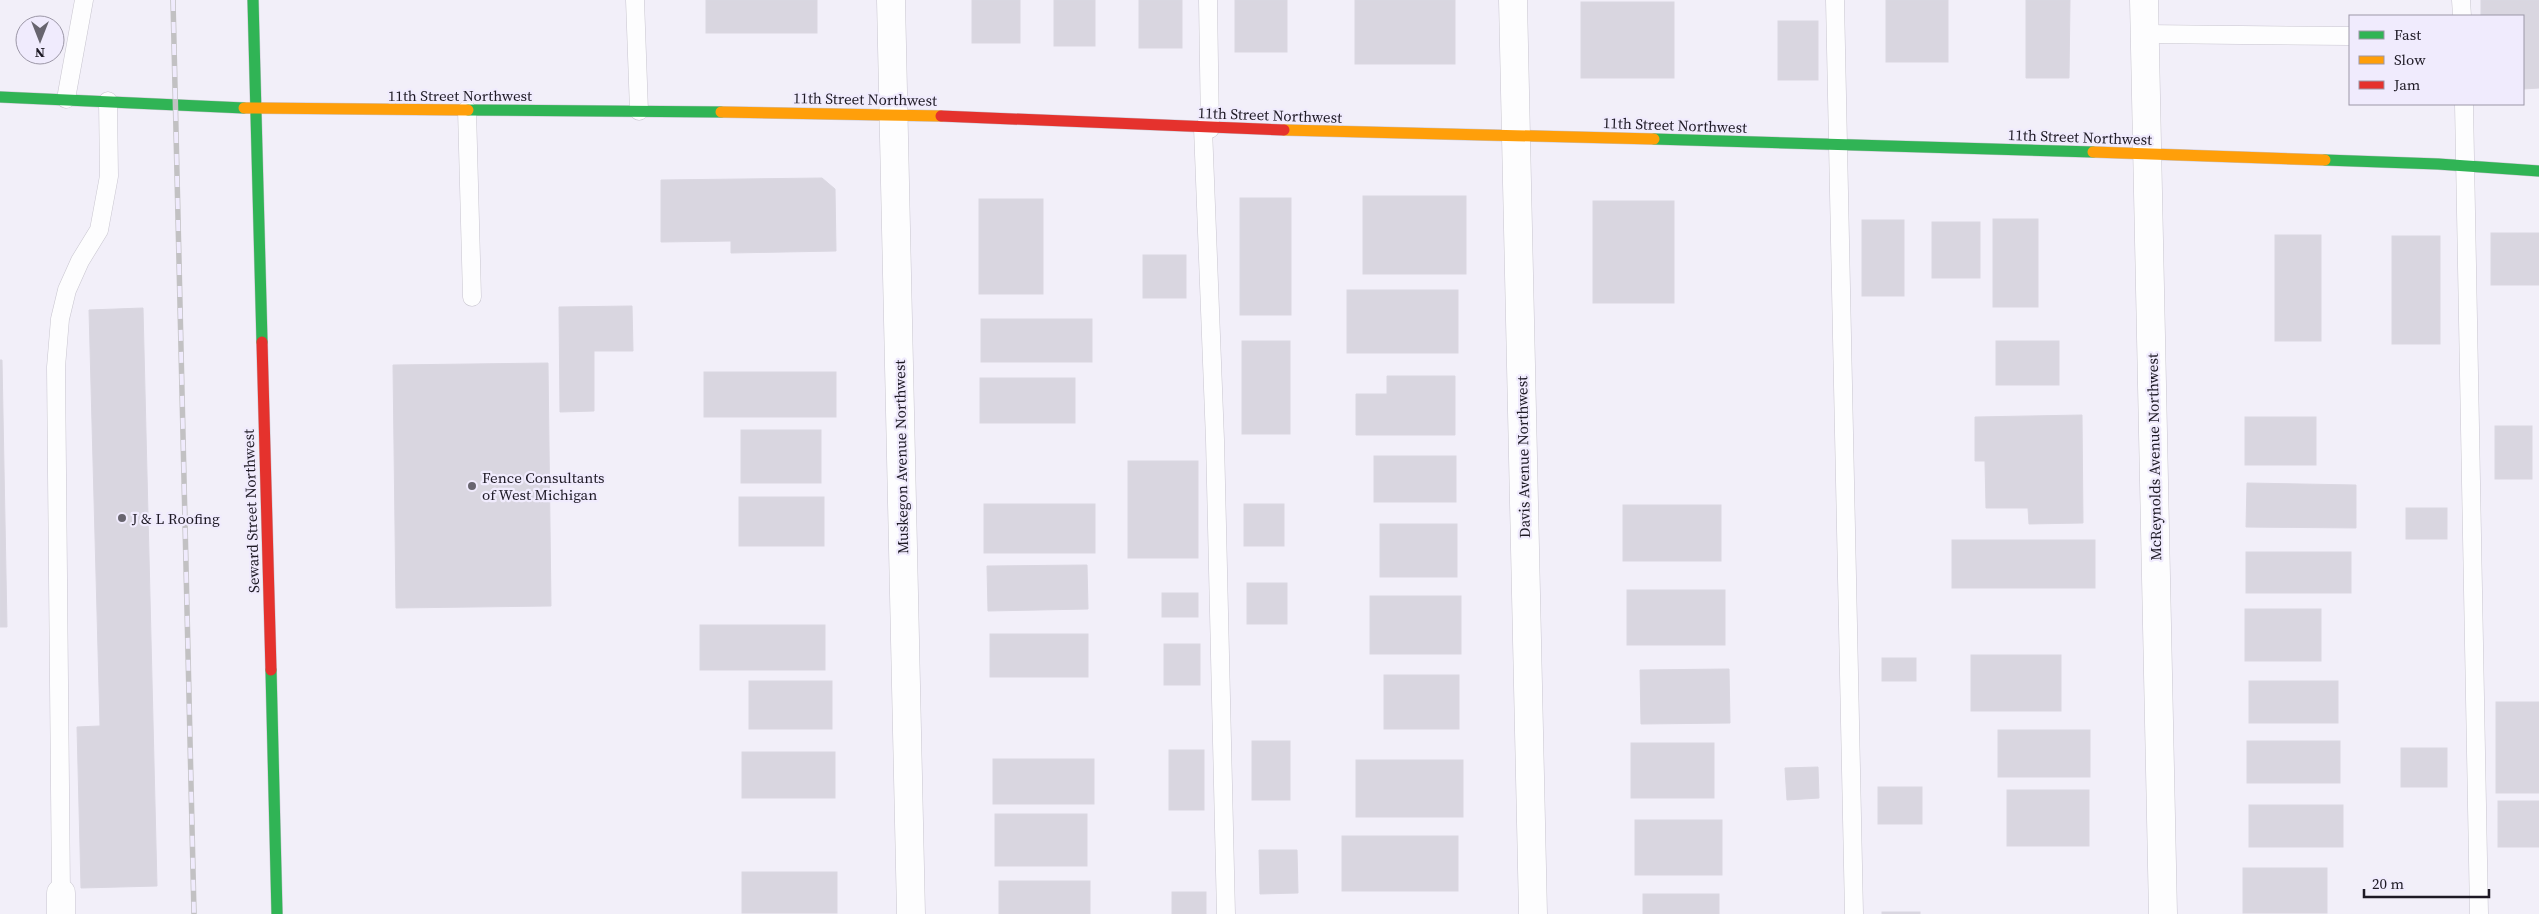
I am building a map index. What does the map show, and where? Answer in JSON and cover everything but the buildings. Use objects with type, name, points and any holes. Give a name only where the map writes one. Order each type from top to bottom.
[{"type":"street","name":"Seward Street Northwest","points":[[253,0],[254,108],[277,914]]},
{"type":"street","name":"Muskegon Avenue Northwest","points":[[890,0],[911,914]]},
{"type":"street","name":"Davis Avenue Northwest","points":[[1513,0],[1533,914]]},
{"type":"street","name":"McReynolds Avenue Northwest","points":[[2144,0],[2164,914]]},
{"type":"street","name":"11th Street Northwest","points":[[0,97],[254,108],[894,114],[1206,129],[1516,135],[2148,154],[2466,166],[2539,171]]},
{"type":"lane","points":[[66,99],[84,0]]},
{"type":"lane","points":[[635,0],[638,111]]},
{"type":"lane","points":[[1208,0],[1206,129],[1226,914]]},
{"type":"lane","points":[[1835,0],[1854,914]]},
{"type":"lane","points":[[2461,0],[2462,15]]},
{"type":"lane","points":[[2145,34],[2349,36]]},
{"type":"lane","points":[[61,904],[56,367],[60,319],[67,290],[80,261],[99,230],[109,176],[108,101]]},
{"type":"lane","points":[[2464,105],[2479,914]]},
{"type":"lane","points":[[466,110],[472,297]]},
{"type":"railway","points":[[173,0],[194,914]]},
{"type":"traffic: fast","points":[[253,0],[262,342]]},
{"type":"traffic: fast","points":[[0,97],[244,108]]},
{"type":"traffic: fast","points":[[468,110],[721,112]]},
{"type":"traffic: fast","points":[[1654,139],[2093,152]]},
{"type":"traffic: fast","points":[[2325,160],[2438,164],[2539,171]]},
{"type":"traffic: fast","points":[[271,670],[277,914]]},
{"type":"traffic: slow","points":[[244,108],[468,110]]},
{"type":"traffic: slow","points":[[721,112],[941,116]]},
{"type":"traffic: slow","points":[[1284,130],[1654,139]]},
{"type":"traffic: slow","points":[[2093,152],[2325,160]]},
{"type":"traffic: jam","points":[[941,116],[1284,130]]},
{"type":"traffic: jam","points":[[262,342],[271,670]]},
{"type":"place","name":"Fence Consultants of West Michigan","points":[[472,486]]},
{"type":"place","name":"J & L Roofing","points":[[122,518]]}]
